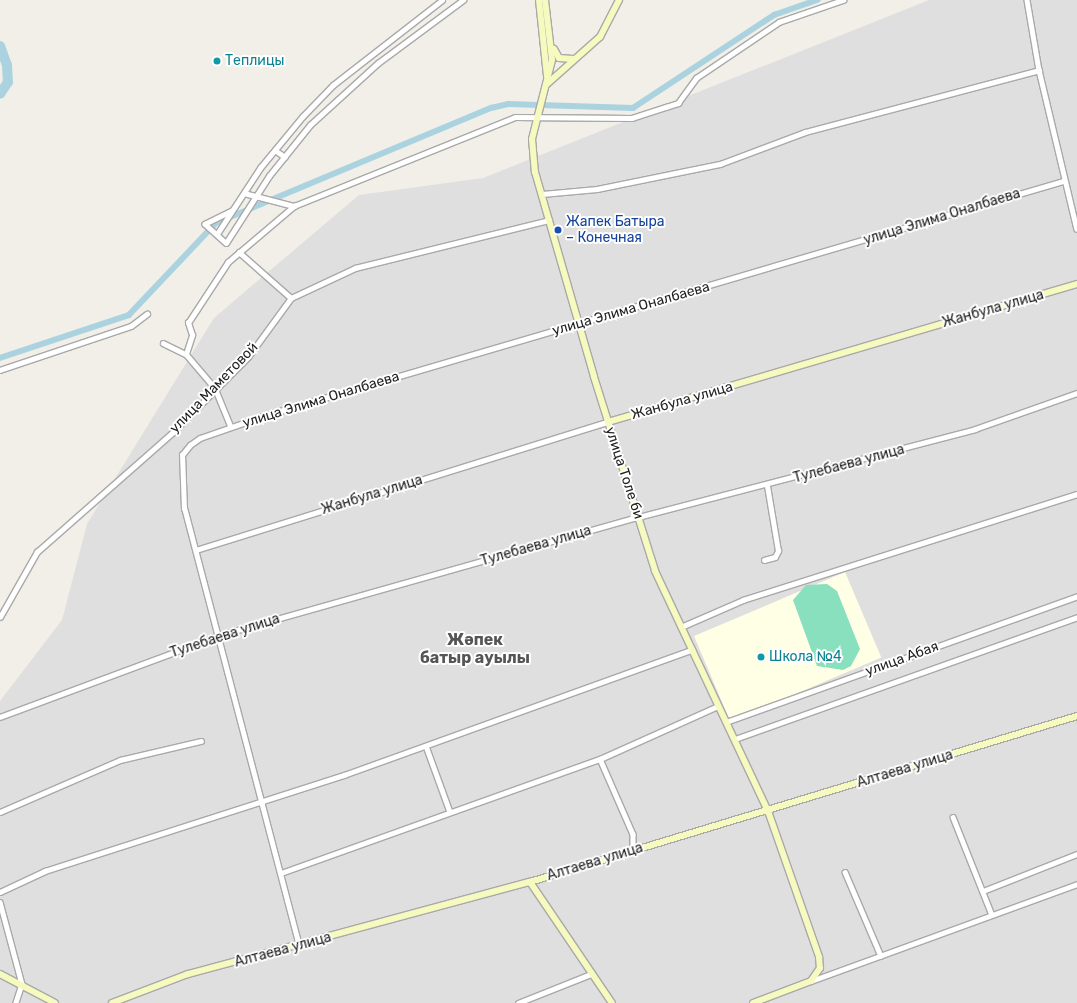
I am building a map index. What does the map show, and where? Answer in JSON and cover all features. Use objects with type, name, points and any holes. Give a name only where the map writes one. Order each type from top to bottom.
[{"type":"street","points":[[216,234],[275,150],[333,85],[442,0]]},
{"type":"street","points":[[232,211],[205,224],[226,243],[256,194],[285,157],[341,94],[463,0]]},
{"type":"street","points":[[539,0],[548,84]]},
{"type":"street","points":[[545,0],[552,42],[559,58],[574,59]]},
{"type":"street","points":[[548,84],[600,37],[619,0]]},
{"type":"street","points":[[186,354],[192,335],[188,323],[228,262],[294,206],[515,116],[536,119],[632,118],[678,103],[696,78],[779,22],[843,0]]},
{"type":"street","points":[[1027,0],[1039,70],[1063,181],[1077,229]]},
{"type":"street","points":[[548,84],[552,42]]},
{"type":"street","points":[[542,194],[597,188],[720,164],[805,132],[1039,70]]},
{"type":"street","name":"улица Толе би","points":[[548,84],[536,119],[532,139],[542,194],[579,325],[655,571],[768,810],[819,958],[820,968],[811,981]]},
{"type":"street","points":[[275,150],[285,157]]},
{"type":"street","name":"улица Элима Оналбаева","points":[[196,550],[184,509],[182,455],[200,438],[231,427],[1063,181]]},
{"type":"street","points":[[244,193],[256,194],[294,206]]},
{"type":"street","name":"улица Маметовой","points":[[0,617],[37,552],[172,433],[215,388],[248,357],[291,298],[355,268],[549,220]]},
{"type":"street","points":[[239,252],[291,298]]},
{"type":"street","name":"Жанбула улица","points":[[196,550],[608,422],[1077,284]]},
{"type":"street","points":[[0,370],[131,326],[147,314]]},
{"type":"street","points":[[163,343],[186,354],[215,388],[231,427]]},
{"type":"street","name":"Тулебаева улица","points":[[0,717],[220,635],[638,517],[767,486],[975,429],[1077,393]]},
{"type":"street","points":[[764,560],[775,557],[778,551],[767,486]]},
{"type":"street","points":[[682,627],[743,600],[1077,494]]},
{"type":"street","points":[[196,550],[220,635],[299,946]]},
{"type":"street","name":"улица Абая","points":[[726,722],[1077,596]]},
{"type":"street","name":"улица Абая","points":[[734,739],[1077,617]]},
{"type":"street","points":[[0,892],[45,871],[426,746],[692,650]]},
{"type":"street","points":[[280,873],[600,759],[718,706]]},
{"type":"street","name":"Алтаева улица","points":[[112,1003],[188,974],[299,946],[530,882],[1077,716]]},
{"type":"street","points":[[0,812],[120,760],[201,741]]},
{"type":"street","points":[[426,746],[450,812]]},
{"type":"street","points":[[600,759],[633,834],[634,850]]},
{"type":"street","points":[[953,817],[992,915]]},
{"type":"street","points":[[983,891],[1077,854]]},
{"type":"street","points":[[845,872],[880,956]]},
{"type":"street","points":[[530,882],[612,1003]]},
{"type":"street","points":[[752,1003],[1077,884]]},
{"type":"street","points":[[0,902],[22,984],[16,1003]]},
{"type":"street","points":[[0,974],[22,984],[55,1003]]},
{"type":"street","points":[[518,1003],[591,974]]},
{"type":"shaded area","name":"Жәпек батыр ауылы","points":[[929,0],[1077,0],[1077,1003],[0,1003],[0,701],[62,620],[87,524],[214,318],[359,195],[483,178]]},
{"type":"shaded area","points":[[845,572],[881,658],[730,722],[694,636]]},
{"type":"green space","points":[[827,584],[837,591],[860,649],[851,666],[843,670],[817,666],[793,600],[806,585]]},
{"type":"waterway","points":[[0,358],[129,315],[216,223],[491,108],[508,104],[633,108],[774,15],[817,0]]},
{"type":"waterway","points":[[0,46],[7,65],[8,82],[0,94]]},
{"type":"place","name":"Теплицы","points":[[217,61]]},
{"type":"place","name":"Жапек Батыра – Конечная","points":[[558,230]]},
{"type":"place","name":"Школа №4","points":[[761,657]]},
{"type":"district","name":"Жәпек батыр ауылы","points":[[475,649]]}]
